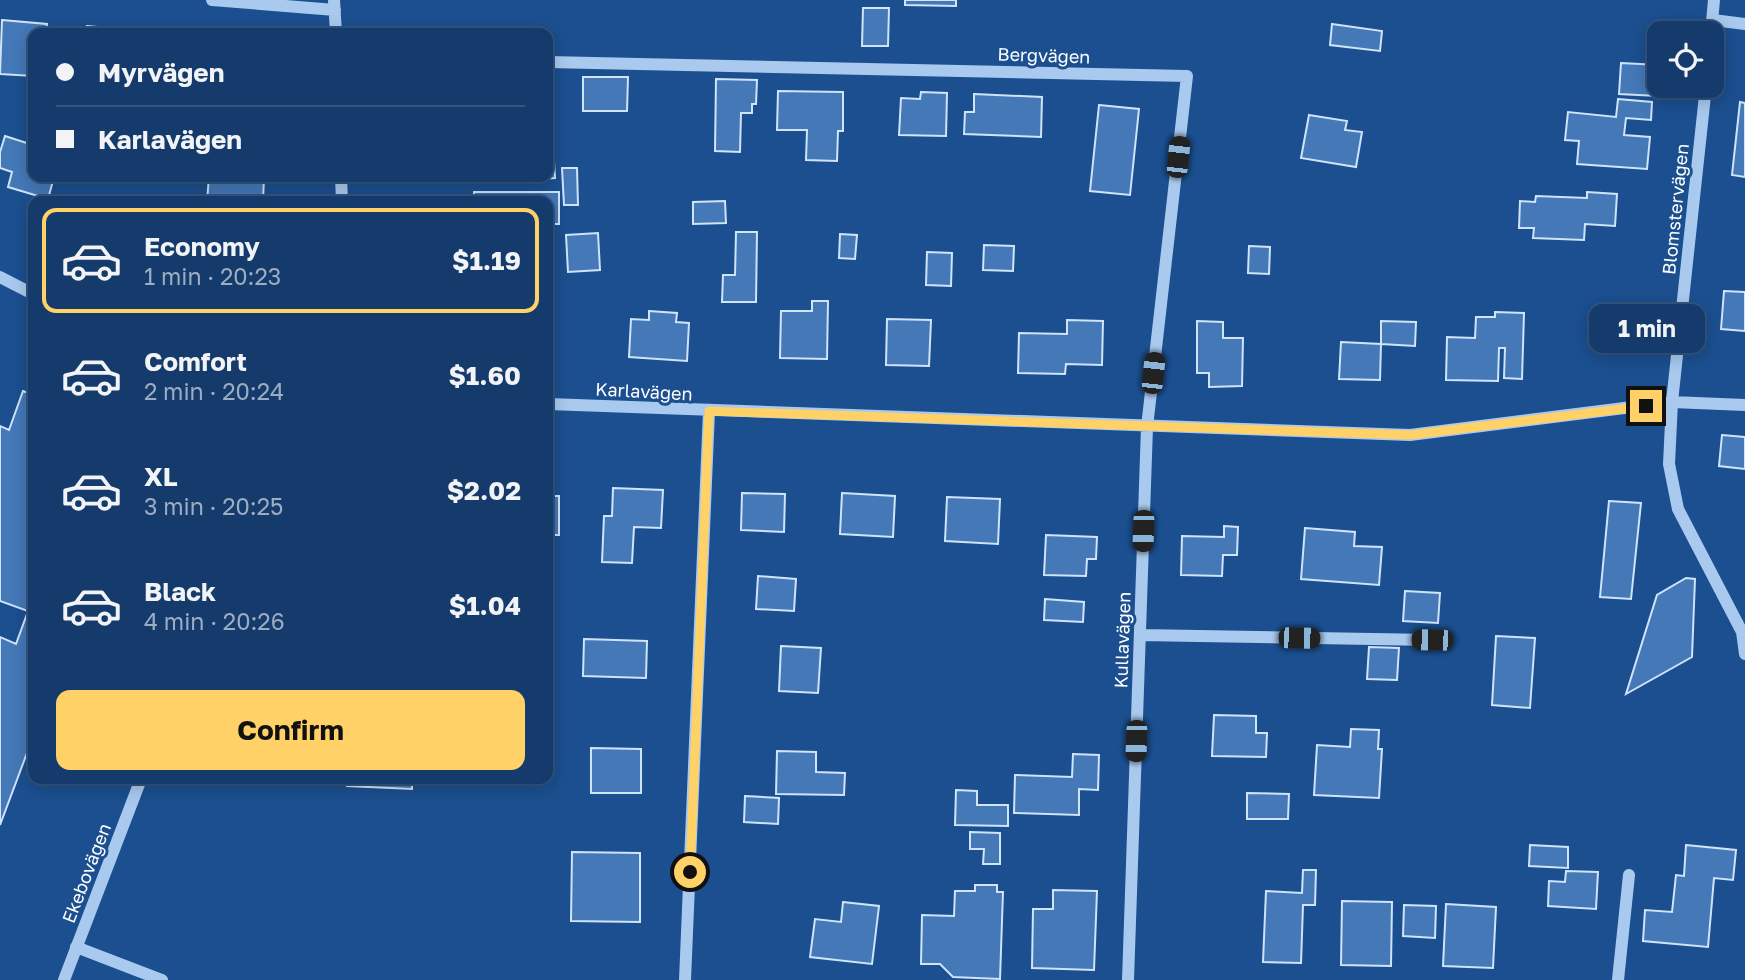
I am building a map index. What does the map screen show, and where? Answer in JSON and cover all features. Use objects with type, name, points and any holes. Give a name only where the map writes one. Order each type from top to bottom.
[{"type":"street","points":[[212,0],[334,5],[336,28]]},
{"type":"street","points":[[1712,21],[1714,0]]},
{"type":"street","points":[[1724,26],[1745,24]]},
{"type":"street","name":"Bergvägen","points":[[553,62],[1187,76],[1147,427]]},
{"type":"street","name":"Blomstervägen","points":[[1705,98],[1672,402],[1669,464],[1678,509],[1742,632],[1745,654]]},
{"type":"street","points":[[0,277],[28,291]]},
{"type":"street","name":"Karlavägen","points":[[553,404],[1410,435],[1672,402],[1745,405]]},
{"type":"street","points":[[685,980],[709,411]]},
{"type":"street","name":"Kullavägen","points":[[1128,980],[1147,427]]},
{"type":"street","points":[[1140,635],[1432,640]]},
{"type":"street","name":"Ekebovägen","points":[[64,980],[139,784]]},
{"type":"street","points":[[1618,980],[1629,875]]},
{"type":"street","points":[[76,947],[162,980]]},
{"type":"building","points":[[905,0],[956,0],[956,6],[905,5]]},
{"type":"building","points":[[863,8],[889,8],[888,46],[862,46]]},
{"type":"building","points":[[2,20],[47,24],[47,28],[28,28],[28,76],[0,74]]},
{"type":"building","points":[[1332,24],[1382,31],[1380,51],[1330,45]]},
{"type":"building","points":[[1621,63],[1647,64],[1647,95],[1619,94]]},
{"type":"building","points":[[583,77],[628,77],[627,111],[583,111]]},
{"type":"building","points":[[716,79],[757,80],[756,104],[752,104],[752,113],[741,113],[740,152],[715,151]]},
{"type":"building","points":[[778,91],[843,92],[843,131],[838,131],[837,161],[806,160],[807,130],[777,130]]},
{"type":"building","points":[[921,92],[947,93],[946,136],[899,135],[901,98],[920,99]]},
{"type":"building","points":[[974,94],[1042,97],[1041,137],[964,134],[965,112],[974,112]]},
{"type":"building","points":[[1618,99],[1652,102],[1651,120],[1626,118],[1624,135],[1650,137],[1647,169],[1577,164],[1579,141],[1565,140],[1568,112],[1616,117]]},
{"type":"building","points":[[1740,102],[1745,103],[1745,177],[1732,175]]},
{"type":"building","points":[[1099,105],[1139,109],[1130,195],[1090,191]]},
{"type":"building","points":[[1309,115],[1347,121],[1345,130],[1362,132],[1356,167],[1301,158]]},
{"type":"building","points":[[5,136],[28,143],[28,182],[53,182],[49,196],[38,196],[8,187],[12,172],[0,168],[0,152]]},
{"type":"building","points":[[553,144],[555,178],[553,178]]},
{"type":"building","points":[[562,168],[577,168],[578,205],[564,205]]},
{"type":"building","points":[[209,182],[264,182],[263,196],[207,196]]},
{"type":"building","points":[[474,192],[559,192],[559,224],[553,224],[553,196],[474,196]]},
{"type":"building","points":[[1587,192],[1617,194],[1615,226],[1585,224],[1584,240],[1533,238],[1534,228],[1519,228],[1520,201],[1535,202],[1536,196],[1587,198]]},
{"type":"building","points":[[725,201],[726,223],[693,224],[693,202]]},
{"type":"building","points":[[736,232],[757,232],[756,302],[722,302],[723,275],[735,275]]},
{"type":"building","points":[[598,233],[600,270],[568,272],[566,235]]},
{"type":"building","points":[[840,234],[857,235],[855,259],[839,258]]},
{"type":"building","points":[[984,245],[1014,246],[1013,271],[983,270]]},
{"type":"building","points":[[1249,246],[1270,247],[1269,274],[1248,273]]},
{"type":"building","points":[[927,252],[952,253],[951,286],[926,285]]},
{"type":"building","points":[[1724,291],[1745,292],[1745,331],[1721,329]]},
{"type":"building","points":[[812,301],[828,301],[827,359],[780,358],[781,311],[812,311]]},
{"type":"building","points":[[649,311],[677,313],[676,322],[689,323],[687,361],[629,357],[631,319],[649,320]]},
{"type":"building","points":[[1495,312],[1524,313],[1522,379],[1504,378],[1505,348],[1499,348],[1498,381],[1446,380],[1447,337],[1475,338],[1476,317],[1495,317]]},
{"type":"building","points":[[887,319],[931,320],[929,366],[886,365]]},
{"type":"building","points":[[1067,320],[1103,321],[1102,365],[1066,364],[1065,374],[1018,373],[1019,333],[1067,334]]},
{"type":"building","points":[[1197,321],[1223,322],[1223,338],[1243,338],[1242,386],[1209,387],[1209,373],[1197,373]]},
{"type":"building","points":[[1381,321],[1416,322],[1415,346],[1381,344]]},
{"type":"building","points":[[1341,342],[1381,344],[1380,380],[1339,379]]},
{"type":"building","points":[[23,391],[28,393],[28,611],[0,601],[0,426],[9,430]]},
{"type":"building","points":[[1722,435],[1745,437],[1745,469],[1719,466]]},
{"type":"building","points":[[613,488],[663,490],[661,528],[634,527],[632,563],[602,562],[604,516],[612,516]]},
{"type":"building","points":[[742,493],[785,494],[784,532],[741,530]]},
{"type":"building","points":[[842,493],[895,496],[893,537],[840,534]]},
{"type":"building","points":[[553,496],[559,496],[559,535],[553,535]]},
{"type":"building","points":[[947,497],[1000,499],[998,544],[945,541]]},
{"type":"building","points":[[1609,501],[1641,503],[1631,599],[1600,597]]},
{"type":"building","points":[[1224,526],[1238,527],[1237,555],[1223,555],[1222,576],[1181,575],[1182,536],[1224,537]]},
{"type":"building","points":[[1305,528],[1355,532],[1354,546],[1382,547],[1379,585],[1301,579]]},
{"type":"building","points":[[1046,535],[1097,537],[1096,559],[1087,559],[1086,576],[1044,575]]},
{"type":"building","points":[[758,576],[796,579],[794,611],[756,609]]},
{"type":"building","points":[[1686,578],[1695,579],[1692,657],[1626,694],[1657,595]]},
{"type":"building","points":[[1405,591],[1440,593],[1438,623],[1403,621]]},
{"type":"building","points":[[1045,599],[1084,602],[1083,622],[1044,620]]},
{"type":"building","points":[[28,611],[28,750],[0,825],[0,637],[16,644]]},
{"type":"building","points":[[1496,636],[1535,638],[1530,708],[1492,705]]},
{"type":"building","points":[[584,639],[647,641],[646,678],[583,676]]},
{"type":"building","points":[[781,646],[821,648],[818,693],[779,691]]},
{"type":"building","points":[[1369,647],[1399,648],[1397,680],[1367,679]]},
{"type":"building","points":[[1214,715],[1256,716],[1256,733],[1267,733],[1266,757],[1212,756]]},
{"type":"building","points":[[1351,729],[1379,730],[1378,749],[1382,749],[1379,798],[1314,795],[1317,745],[1350,747]]},
{"type":"building","points":[[591,748],[641,749],[641,793],[591,793]]},
{"type":"building","points":[[777,751],[816,752],[816,772],[845,773],[844,795],[776,794]]},
{"type":"building","points":[[1073,754],[1099,755],[1098,790],[1079,789],[1079,815],[1014,813],[1015,775],[1072,777]]},
{"type":"building","points":[[412,784],[412,789],[347,786]]},
{"type":"building","points":[[956,790],[977,791],[977,805],[1008,805],[1008,826],[955,825]]},
{"type":"building","points":[[1247,793],[1289,794],[1288,819],[1247,819]]},
{"type":"building","points":[[745,796],[779,798],[778,824],[744,822]]},
{"type":"building","points":[[970,832],[1000,833],[1000,864],[983,864],[984,849],[970,849]]},
{"type":"building","points":[[1530,845],[1568,847],[1568,868],[1529,866]]},
{"type":"building","points":[[1686,845],[1736,850],[1733,880],[1714,878],[1708,947],[1643,941],[1645,910],[1672,912],[1676,875],[1684,876]]},
{"type":"building","points":[[572,852],[640,853],[640,922],[571,921]]},
{"type":"building","points":[[1303,870],[1316,870],[1315,905],[1303,905],[1301,963],[1263,962],[1266,891],[1302,893]]},
{"type":"building","points":[[1566,871],[1598,872],[1596,909],[1548,906],[1549,881],[1565,882]]},
{"type":"building","points":[[975,885],[997,885],[997,892],[1003,892],[1000,979],[953,977],[940,964],[921,964],[922,915],[954,916],[955,891],[975,891]]},
{"type":"building","points":[[1053,890],[1097,891],[1094,970],[1032,968],[1033,909],[1053,909]]},
{"type":"building","points":[[1342,901],[1392,902],[1391,966],[1341,965]]},
{"type":"building","points":[[843,902],[879,906],[872,964],[810,957],[815,919],[841,922]]},
{"type":"building","points":[[1446,904],[1496,907],[1493,968],[1443,966]]},
{"type":"building","points":[[1404,905],[1436,906],[1435,938],[1403,936]]},
{"type":"route","points":[[690,872],[709,411],[1410,435],[1646,406]]}]
